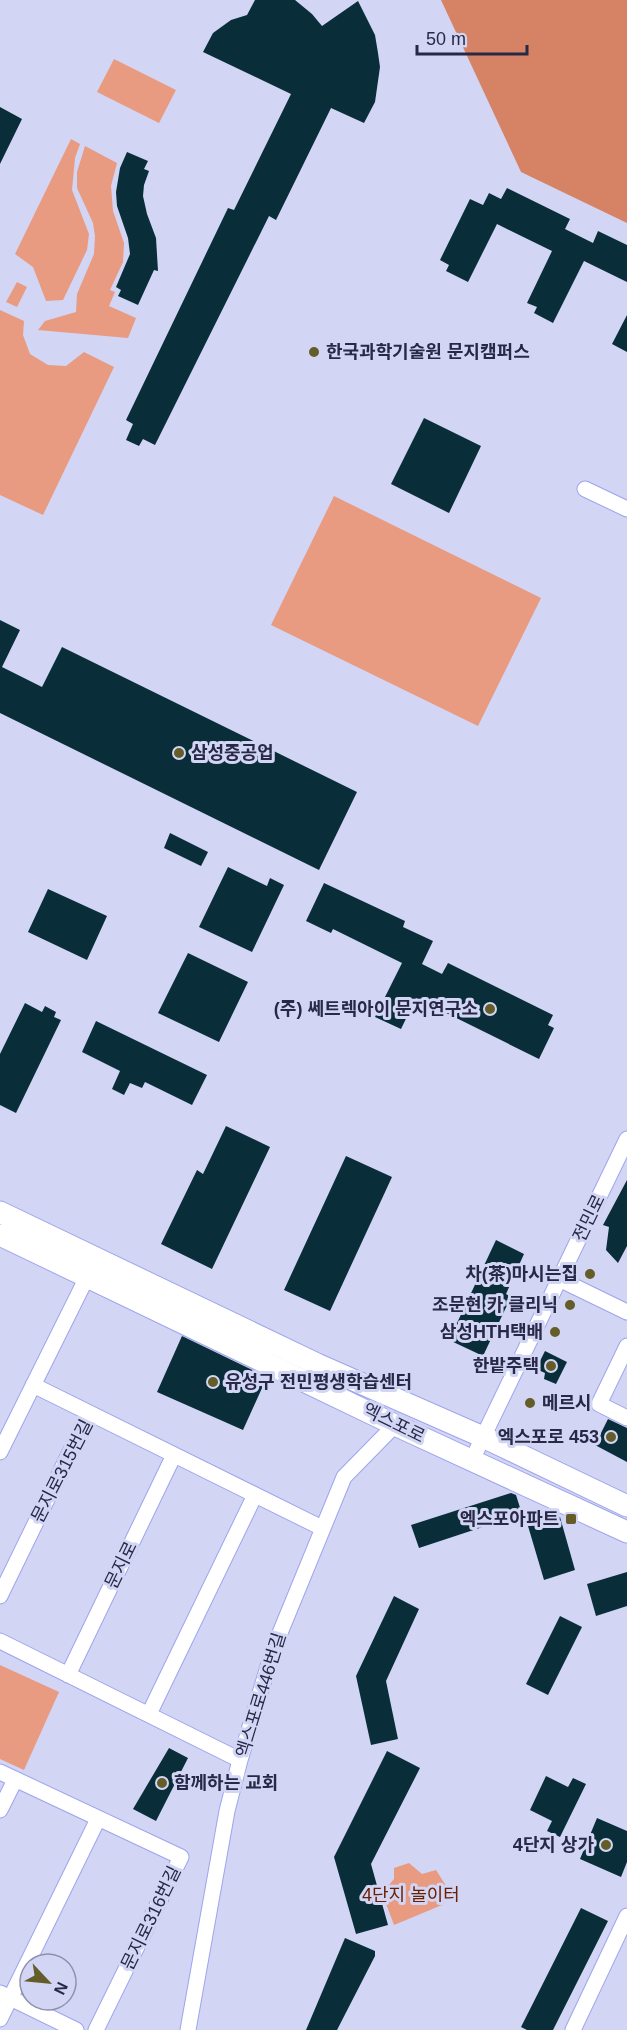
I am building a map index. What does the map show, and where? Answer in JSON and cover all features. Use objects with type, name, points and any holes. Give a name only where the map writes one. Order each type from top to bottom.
[{"type":"main road","name":"엑스포로","points":[[0,1212],[317,1364],[483,1437],[627,1506]]},
{"type":"main road","name":"엑스포로","points":[[0,1235],[395,1425],[627,1532]]},
{"type":"street","points":[[585,489],[627,509]]},
{"type":"street","name":"전민로","points":[[472,1460],[627,1138]]},
{"type":"street","points":[[0,1452],[97,1258]]},
{"type":"street","points":[[559,1279],[627,1312]]},
{"type":"street","points":[[627,1346],[599,1404],[627,1418]]},
{"type":"street","points":[[33,1385],[89,1413]]},
{"type":"street","name":"문지로315번길","points":[[0,1596],[89,1413],[322,1528]]},
{"type":"street","name":"엑스포로446번길","points":[[188,2030],[228,1810],[240,1760],[273,1650],[344,1477],[395,1425]]},
{"type":"street","name":"문지로","points":[[68,1675],[174,1455]]},
{"type":"street","points":[[149,1714],[255,1495]]},
{"type":"street","points":[[0,1641],[240,1760]]},
{"type":"street","name":"문지로316번길","points":[[0,1773],[181,1857],[96,2030]]},
{"type":"street","points":[[0,1810],[15,1780]]},
{"type":"street","points":[[0,2019],[5,1995],[98,1819]]},
{"type":"street","points":[[573,2030],[627,1916]]},
{"type":"street","points":[[5,1995],[76,2030]]},
{"type":"green space","points":[[114,59],[176,90],[159,123],[97,92]]},
{"type":"green space","points":[[71,139],[80,144],[75,158],[72,190],[89,234],[87,250],[63,300],[46,301],[33,267],[15,254]]},
{"type":"green space","points":[[85,146],[117,163],[111,186],[113,211],[124,243],[123,262],[110,290],[115,292],[109,306],[136,318],[128,338],[38,330],[45,321],[76,312],[77,294],[94,254],[93,223],[77,188],[77,172]]},
{"type":"green space","points":[[17,282],[27,287],[17,307],[6,302]]},
{"type":"green space","points":[[0,310],[24,321],[23,335],[30,354],[48,365],[66,366],[84,352],[114,367],[43,515],[0,495]]},
{"type":"green space","points":[[334,496],[541,598],[478,726],[271,625]]},
{"type":"green space","points":[[0,1665],[59,1692],[24,1770],[0,1759]]},
{"type":"green space","name":"4단지 놀이터","points":[[409,1863],[422,1874],[436,1870],[450,1892],[442,1905],[394,1925],[382,1893],[394,1879],[394,1868]]},
{"type":"shaded area","points":[[441,0],[627,0],[627,223],[521,172]]},
{"type":"building","points":[[255,0],[295,0],[322,26],[358,1],[375,35],[380,67],[375,102],[364,123],[331,108],[276,220],[269,216],[155,445],[143,439],[139,446],[126,440],[133,424],[126,420],[228,208],[234,210],[291,94],[203,52],[213,33],[231,20],[247,15]]},
{"type":"building","points":[[0,107],[22,119],[0,164]]},
{"type":"building","points":[[127,152],[148,161],[144,169],[149,171],[143,196],[156,238],[158,271],[154,270],[138,305],[118,296],[121,290],[116,287],[130,254],[128,238],[117,206],[116,192],[120,168]]},
{"type":"building","points":[[507,188],[570,219],[565,229],[593,243],[598,231],[627,245],[627,282],[584,261],[553,323],[534,313],[537,307],[527,303],[552,251],[497,224],[468,282],[446,271],[449,265],[440,260],[470,199],[483,205],[489,193],[501,199]]},
{"type":"building","points":[[627,315],[627,352],[612,344]]},
{"type":"building","points":[[424,418],[481,446],[449,513],[391,484]]},
{"type":"building","name":"삼성중공업","points":[[0,620],[20,630],[2,667],[42,687],[62,647],[357,792],[319,870],[0,713]]},
{"type":"building","points":[[170,833],[208,852],[201,866],[164,848]]},
{"type":"building","points":[[228,867],[267,886],[270,878],[284,885],[252,952],[199,927]]},
{"type":"building","points":[[324,883],[405,921],[403,927],[433,941],[422,964],[442,974],[448,963],[553,1015],[548,1025],[554,1028],[539,1059],[416,998],[401,1029],[375,1017],[402,963],[333,929],[331,933],[306,921]]},
{"type":"building","points":[[48,889],[107,916],[87,960],[28,932]]},
{"type":"building","points":[[188,953],[248,982],[219,1042],[158,1013]]},
{"type":"building","points":[[25,1003],[42,1012],[45,1006],[56,1012],[54,1017],[61,1020],[16,1113],[0,1105],[0,1054]]},
{"type":"building","points":[[96,1021],[207,1075],[192,1105],[145,1082],[142,1088],[130,1083],[124,1095],[112,1089],[120,1071],[82,1052]]},
{"type":"building","points":[[226,1126],[270,1147],[212,1269],[161,1244],[197,1170],[203,1174]]},
{"type":"building","points":[[346,1156],[392,1177],[330,1311],[284,1290]]},
{"type":"building","points":[[627,1180],[627,1246],[618,1263],[606,1250],[609,1227],[603,1225]]},
{"type":"building","points":[[496,1240],[524,1254],[506,1294],[511,1297],[483,1356],[449,1340]]},
{"type":"building","name":"유성구 전민평생학습센터","points":[[182,1336],[267,1377],[243,1430],[157,1392]]},
{"type":"building","name":"한밭주택","points":[[545,1351],[567,1362],[556,1384],[544,1379],[545,1373],[536,1369]]},
{"type":"building","name":"엑스포로 453","points":[[608,1419],[627,1428],[627,1462],[595,1445]]},
{"type":"building","points":[[511,1493],[516,1495],[522,1514],[419,1548],[411,1525]]},
{"type":"building","points":[[560,1517],[575,1570],[544,1580],[528,1526]]},
{"type":"building","points":[[627,1572],[627,1606],[596,1616],[587,1584]]},
{"type":"building","points":[[394,1596],[419,1609],[386,1681],[398,1739],[371,1745],[356,1676]]},
{"type":"building","points":[[560,1616],[582,1627],[548,1695],[526,1684]]},
{"type":"building","name":"함께하는 교회","points":[[169,1748],[188,1758],[156,1821],[133,1809]]},
{"type":"building","points":[[387,1751],[420,1768],[371,1864],[388,1925],[356,1934],[334,1857]]},
{"type":"building","points":[[546,1776],[568,1787],[573,1778],[586,1784],[560,1837],[547,1831],[552,1821],[530,1810]]},
{"type":"building","name":"4단지 상가","points":[[597,1818],[627,1831],[627,1862],[621,1877],[580,1859]]},
{"type":"building","points":[[581,1908],[608,1921],[553,2030],[527,2030],[521,2027]]},
{"type":"building","points":[[345,1938],[375,1951],[375,1956],[337,2030],[306,2030]]},
{"type":"place","name":"한국과학기술원 문지캠퍼스","points":[[314,352]]},
{"type":"place","name":"삼성중공업","points":[[179,753]]},
{"type":"place","name":"(주) 쎄트렉아이 문지연구소","points":[[490,1009]]},
{"type":"place","name":"차(茶)마시는집","points":[[590,1274]]},
{"type":"place","name":"조문현 카 클리닉","points":[[570,1305]]},
{"type":"place","name":"삼성HTH택배","points":[[555,1332]]},
{"type":"place","name":"한밭주택","points":[[551,1366]]},
{"type":"place","name":"유성구 전민평생학습센터","points":[[213,1382]]},
{"type":"place","name":"메르시","points":[[530,1403]]},
{"type":"place","name":"엑스포로 453","points":[[611,1437]]},
{"type":"place","name":"엑스포아파트","points":[[571,1519]]},
{"type":"place","name":"함께하는 교회","points":[[162,1783]]},
{"type":"place","name":"4단지 상가","points":[[606,1845]]}]
